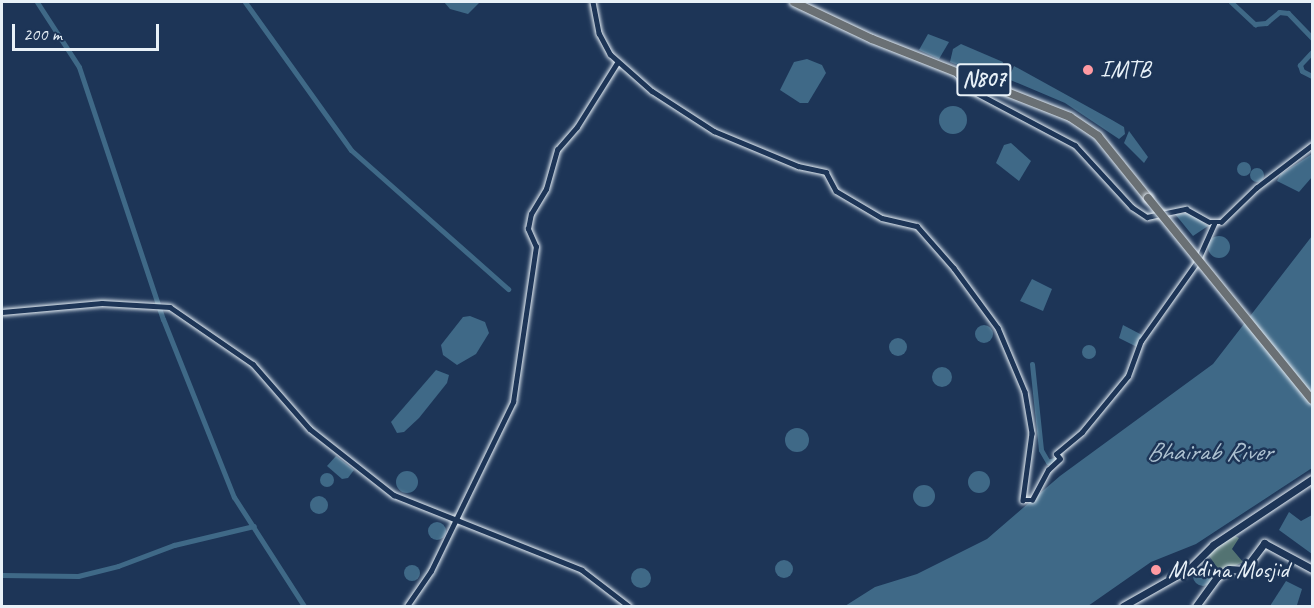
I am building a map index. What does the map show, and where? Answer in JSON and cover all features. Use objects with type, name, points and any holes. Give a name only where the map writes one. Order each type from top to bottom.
[{"type":"highway","name":"N807","points":[[794,2],[872,39],[1070,117],[1098,136],[1312,400]]},
{"type":"main road","points":[[1122,606],[1190,568],[1213,545],[1312,479]]},
{"type":"main road","points":[[1196,606],[1217,577],[1229,568],[1245,570],[1264,543],[1312,569]]},
{"type":"street","points":[[593,2],[599,33],[616,63],[676,109],[714,131],[798,166],[826,172],[836,191],[882,218],[917,226],[983,304],[1011,350],[1025,392],[1032,433],[1023,500],[1032,500],[1048,470],[1059,460],[1056,454],[1082,432],[1128,376],[1141,341],[1206,247],[1214,224],[1312,145]]},
{"type":"street","points":[[407,606],[431,571],[513,402],[536,247],[528,229],[531,214],[546,189],[557,150],[578,127],[616,63]]},
{"type":"street","points":[[952,69],[971,90],[1075,145],[1140,214],[1155,217],[1186,209],[1214,224]]},
{"type":"street","points":[[2,312],[102,303],[149,307],[170,306],[253,364],[310,429],[371,480],[394,495],[582,570],[629,606]]},
{"type":"green space","points":[[1235,536],[1239,538],[1232,549],[1243,562],[1221,573],[1207,553]]},
{"type":"water","points":[[444,2],[480,2],[468,14],[450,9]]},
{"type":"water","points":[[928,34],[949,42],[939,59],[919,50]]},
{"type":"water","points":[[961,44],[1003,62],[998,81],[950,62],[953,49]]},
{"type":"water","points":[[807,59],[822,65],[826,73],[808,103],[800,103],[780,90],[794,62]]},
{"type":"water","points":[[1014,66],[1124,127],[1125,134],[1119,139],[1065,103],[1008,79]]},
{"type":"water","points":[[953,106],[963,110],[967,120],[963,130],[953,134],[943,130],[939,120],[943,110]]},
{"type":"water","points":[[1129,131],[1148,157],[1144,163],[1124,143]]},
{"type":"water","points":[[1011,143],[1031,161],[1019,181],[996,163],[1004,145]]},
{"type":"water","points":[[1312,154],[1312,177],[1299,192],[1277,181],[1281,174]]},
{"type":"water","points":[[1241,162],[1247,162],[1251,169],[1247,176],[1241,176],[1237,172],[1237,166]]},
{"type":"water","points":[[1257,168],[1262,170],[1264,175],[1262,180],[1257,182],[1252,180],[1250,175],[1252,170]]},
{"type":"water","points":[[1190,213],[1208,226],[1193,236],[1175,214]]},
{"type":"water","points":[[1219,236],[1227,239],[1230,247],[1227,255],[1219,258],[1211,255],[1208,247],[1211,239]]},
{"type":"water","name":"Bhairab River","points":[[1312,236],[1312,468],[1196,544],[1151,562],[1088,606],[845,606],[875,587],[917,574],[987,539],[1060,476],[1213,364]]},
{"type":"water","points":[[1032,279],[1052,289],[1043,311],[1020,301]]},
{"type":"water","points":[[470,316],[485,322],[489,333],[476,354],[457,365],[443,355],[441,345],[463,317]]},
{"type":"water","points":[[984,325],[990,328],[993,334],[990,340],[984,343],[978,340],[975,334],[978,328]]},
{"type":"water","points":[[1123,325],[1142,335],[1137,347],[1119,338]]},
{"type":"water","points":[[898,338],[904,341],[907,347],[904,353],[898,356],[892,353],[889,347],[892,341]]},
{"type":"water","points":[[1089,345],[1094,347],[1096,352],[1094,357],[1089,359],[1084,357],[1082,352],[1084,347]]},
{"type":"water","points":[[942,367],[949,370],[952,377],[949,384],[942,387],[935,384],[932,377],[935,370]]},
{"type":"water","points":[[436,370],[449,375],[447,383],[419,418],[404,432],[397,433],[391,422]]},
{"type":"water","points":[[797,428],[806,431],[809,440],[806,449],[797,452],[788,449],[785,440],[788,431]]},
{"type":"water","points":[[336,456],[354,470],[348,478],[342,479],[327,466]]},
{"type":"water","points":[[407,471],[415,474],[418,482],[415,490],[407,493],[399,490],[396,482],[399,474]]},
{"type":"water","points":[[975,471],[983,471],[990,478],[990,486],[983,493],[975,493],[968,486],[968,478]]},
{"type":"water","points":[[324,473],[330,473],[334,480],[330,487],[324,487],[320,483],[320,477]]},
{"type":"water","points":[[924,485],[934,492],[935,496],[928,506],[924,507],[914,500],[913,496],[920,486]]},
{"type":"water","points":[[319,496],[325,499],[328,505],[325,511],[319,514],[313,511],[310,505],[313,499]]},
{"type":"water","points":[[1289,512],[1301,521],[1312,515],[1312,554],[1279,530]]},
{"type":"water","points":[[437,522],[443,525],[446,531],[443,537],[437,540],[431,537],[428,531],[431,525]]},
{"type":"water","points":[[784,560],[790,563],[793,569],[790,575],[784,578],[778,575],[775,569],[778,563]]},
{"type":"water","points":[[412,565],[420,573],[412,581],[404,573]]},
{"type":"water","points":[[1203,566],[1210,569],[1213,576],[1210,583],[1203,586],[1196,583],[1193,576],[1196,569]]},
{"type":"water","points":[[641,568],[648,571],[651,578],[648,585],[641,588],[634,585],[631,578],[634,571]]},
{"type":"water","points":[[1286,581],[1302,589],[1297,605],[1270,606]]},
{"type":"waterway","points":[[37,2],[79,67],[163,319],[234,497],[304,606]]},
{"type":"waterway","points":[[245,2],[351,150],[508,289]]},
{"type":"waterway","points":[[1231,2],[1255,24],[1266,23],[1279,12],[1288,13],[1312,38]]},
{"type":"waterway","points":[[1312,52],[1300,65],[1302,71],[1312,76]]},
{"type":"waterway","points":[[1032,364],[1041,450],[1048,462],[1057,459]]},
{"type":"waterway","points":[[2,575],[78,576],[118,566],[174,545],[254,526]]},
{"type":"place","name":"IMTB","points":[[1088,70]]},
{"type":"place","name":"Madina Mosjid","points":[[1156,570]]}]
